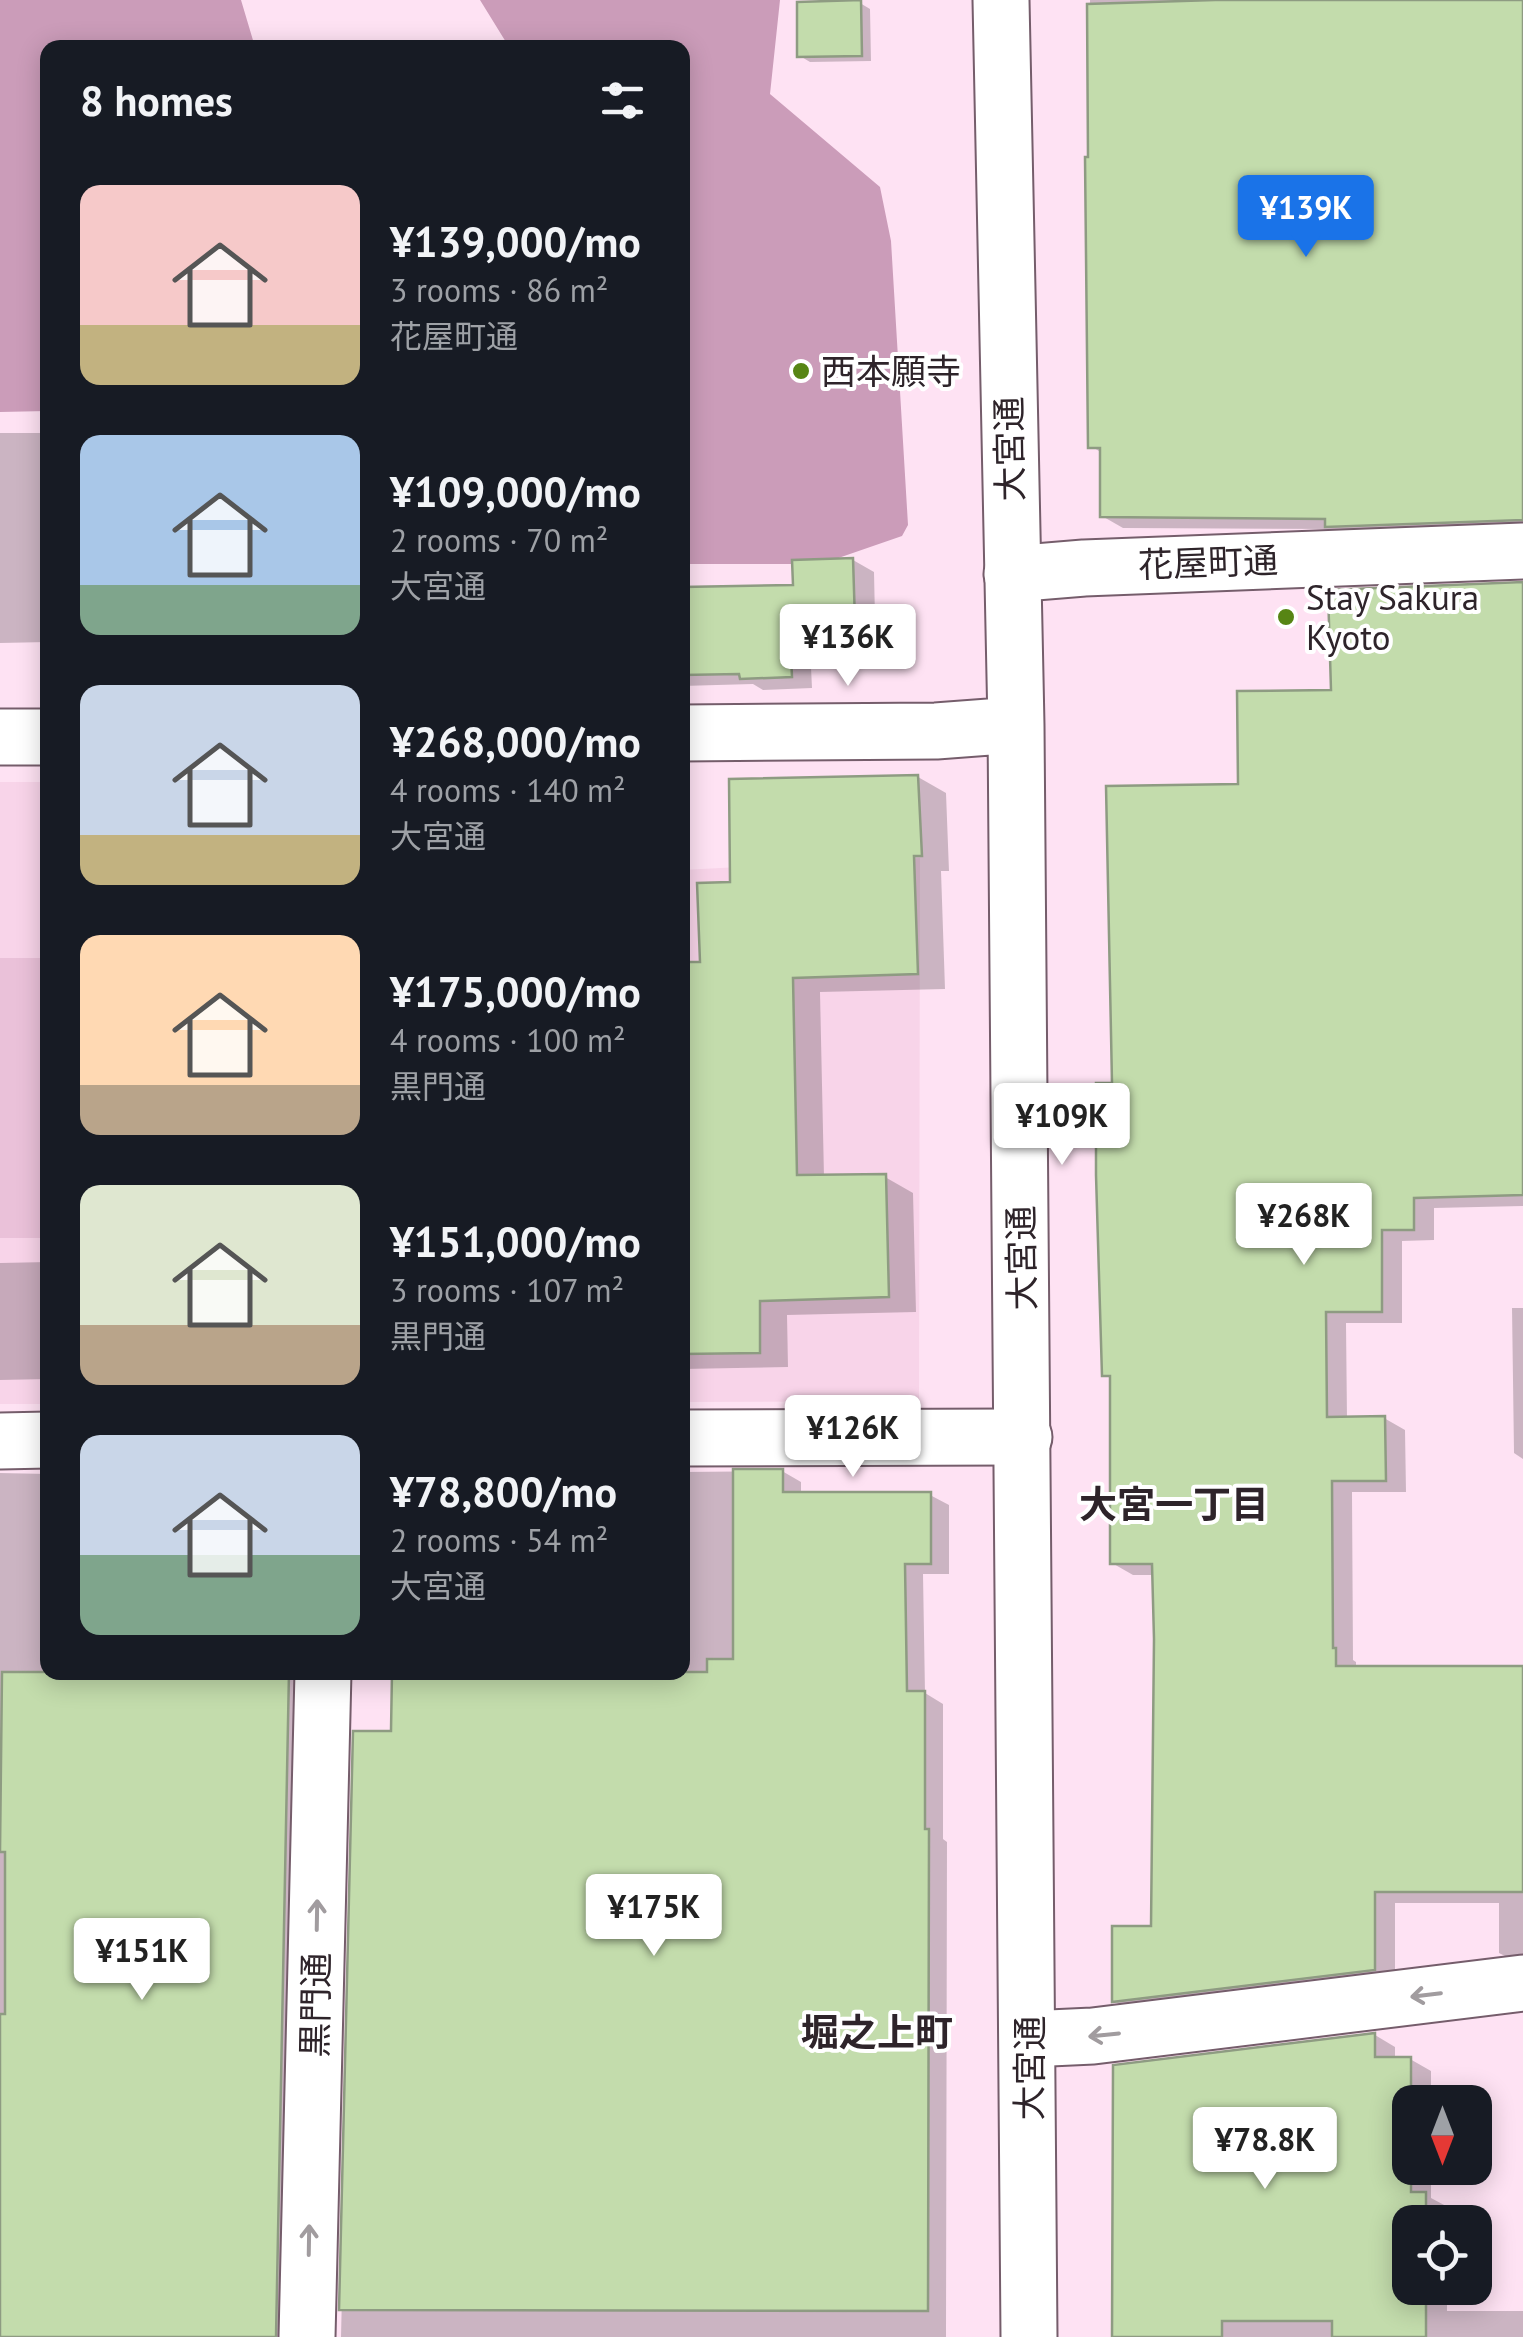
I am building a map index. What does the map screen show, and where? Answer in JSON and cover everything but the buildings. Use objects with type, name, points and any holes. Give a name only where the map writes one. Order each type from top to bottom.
[{"type":"street","name":"大宮通","points":[[1001,0],[1016,726],[1029,2337]]},
{"type":"street","name":"花屋町通","points":[[1012,574],[1523,550]]},
{"type":"street","points":[[690,733],[936,731],[1016,726]]},
{"type":"street","points":[[0,737],[40,737]]},
{"type":"street","points":[[690,1438],[1024,1437]]},
{"type":"street","points":[[0,1440],[40,1440]]},
{"type":"street","name":"黒門通","points":[[307,2337],[322,1680]]},
{"type":"street","points":[[1028,2040],[1092,2036],[1523,1983]]},
{"type":"shaded area","points":[[0,0],[241,0],[253,40],[40,40],[40,411],[0,412]]},
{"type":"shaded area","points":[[480,0],[780,0],[770,94],[880,187],[891,241],[908,525],[902,536],[821,564],[690,564],[690,40],[505,40]]},
{"type":"shaded area","points":[[0,782],[40,782],[40,1404],[0,1404]]},
{"type":"shaded area","points":[[920,858],[919,1401],[690,1402],[690,870]]},
{"type":"shaded area","points":[[0,958],[40,958],[40,1238],[0,1238]]},
{"type":"place","name":"西本願寺","points":[[801,371]]},
{"type":"place","name":"Stay Sakura Kyoto","points":[[1286,617]]},
{"type":"district","name":"大宮一丁目","points":[[1174,1503]]},
{"type":"district","name":"堀之上町","points":[[877,2031]]}]
